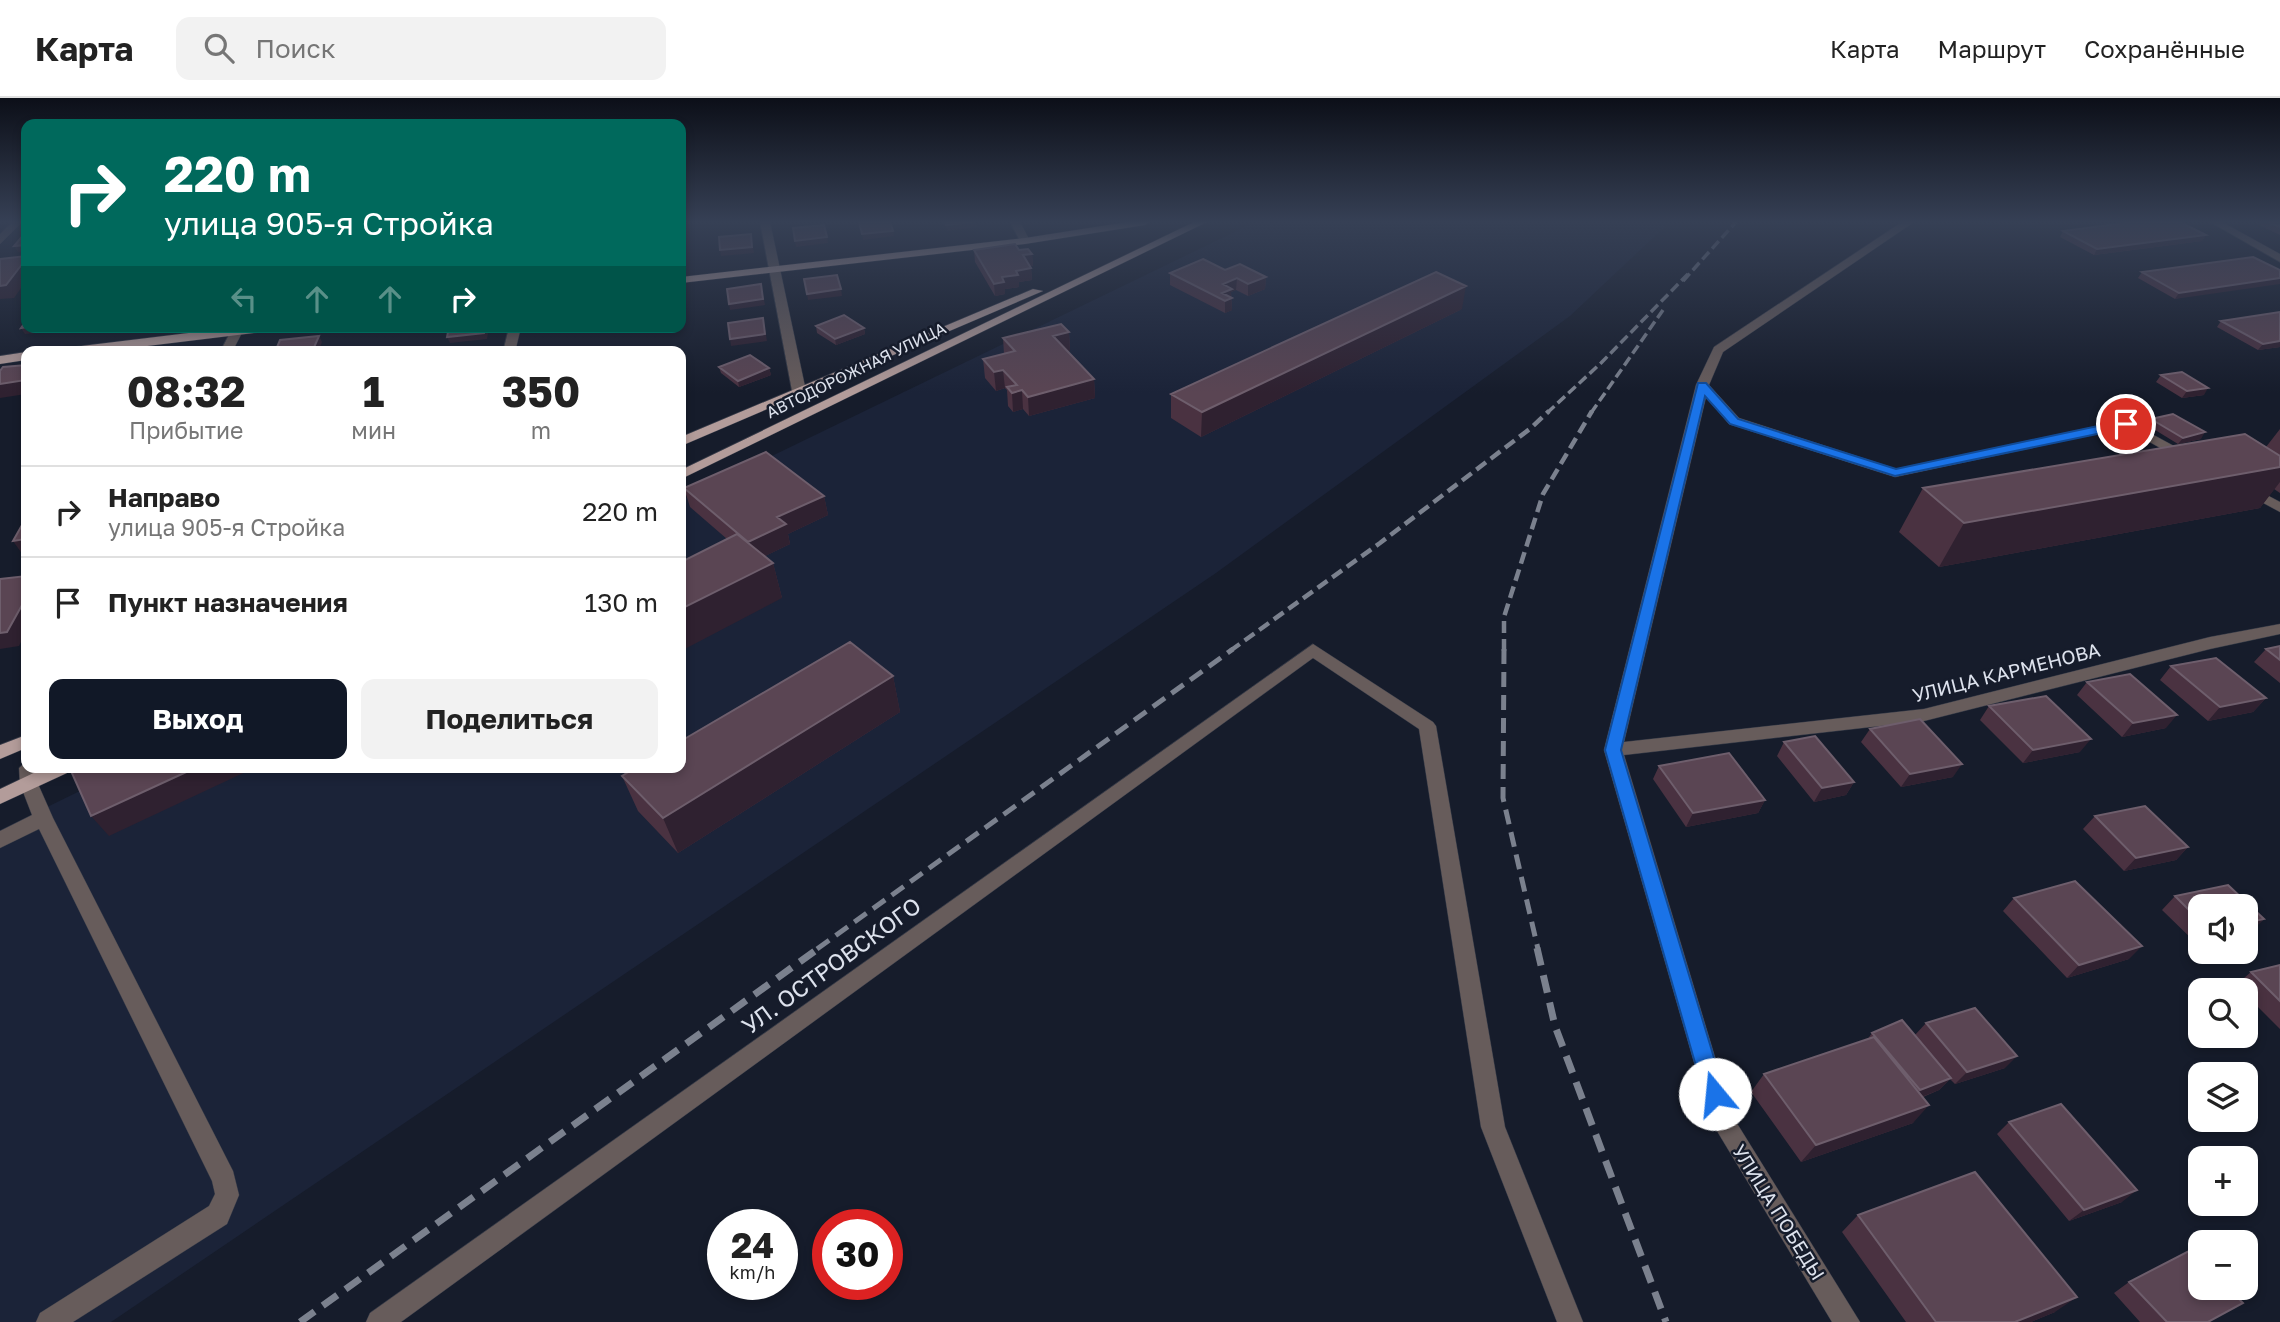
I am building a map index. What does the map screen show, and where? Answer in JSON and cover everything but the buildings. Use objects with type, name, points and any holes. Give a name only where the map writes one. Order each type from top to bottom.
[{"type":"main road","name":"АВТОДОРОЖНАЯ УЛИЦА","points":[[686,440],[1068,279]]},
{"type":"main road","name":"АВТОДОРОЖНАЯ УЛИЦА","points":[[686,473],[1083,279]]},
{"type":"main road","points":[[110,346],[208,333]]},
{"type":"main road","points":[[0,360],[21,357]]},
{"type":"main road","points":[[0,752],[21,743]]},
{"type":"main road","points":[[0,797],[28,776]]},
{"type":"street","points":[[774,279],[799,391]]},
{"type":"street","points":[[1613,750],[1702,385],[1718,349],[1823,279]]},
{"type":"street","points":[[1702,385],[1734,421],[1895,472],[2126,424],[2206,467]]},
{"type":"street","points":[[2229,479],[2280,508]]},
{"type":"street","name":"УЛИЦА КАРМЕНОВА","points":[[1613,750],[1924,715],[2210,643],[2280,629]]},
{"type":"street","name":"УЛ. ОСТРОВСКОГО","points":[[379,1322],[1313,650],[1427,726],[1493,1127],[1570,1322]]},
{"type":"street","name":"УЛИЦА ПОБЕДЫ","points":[[1613,750],[1723,1121],[1847,1322]]},
{"type":"street","points":[[28,776],[43,818],[224,1179],[227,1195],[218,1215],[49,1322]]},
{"type":"street","points":[[0,840],[43,818]]},
{"type":"shaded area","points":[[1137,279],[1609,279],[1570,316],[1216,573],[111,1322],[0,1322],[0,830],[117,773],[686,773],[686,498]]},
{"type":"railway","points":[[1547,413],[1601,363],[1683,279]]},
{"type":"railway","points":[[1591,413],[1663,310]]},
{"type":"railway","points":[[1230,651],[1380,543],[1531,428],[1549,411]]},
{"type":"railway","points":[[1504,649],[1504,617],[1543,494],[1592,411]]},
{"type":"railway","points":[[817,949],[1233,649]]},
{"type":"railway","points":[[1504,649],[1503,798],[1538,949]]},
{"type":"railway","points":[[300,1322],[819,948]]},
{"type":"railway","points":[[1537,948],[1555,1026],[1666,1322]]},
{"type":"route","points":[[1715,1094],[1613,750],[1666,523],[1702,385],[1734,421],[1895,472],[2126,424]]}]
